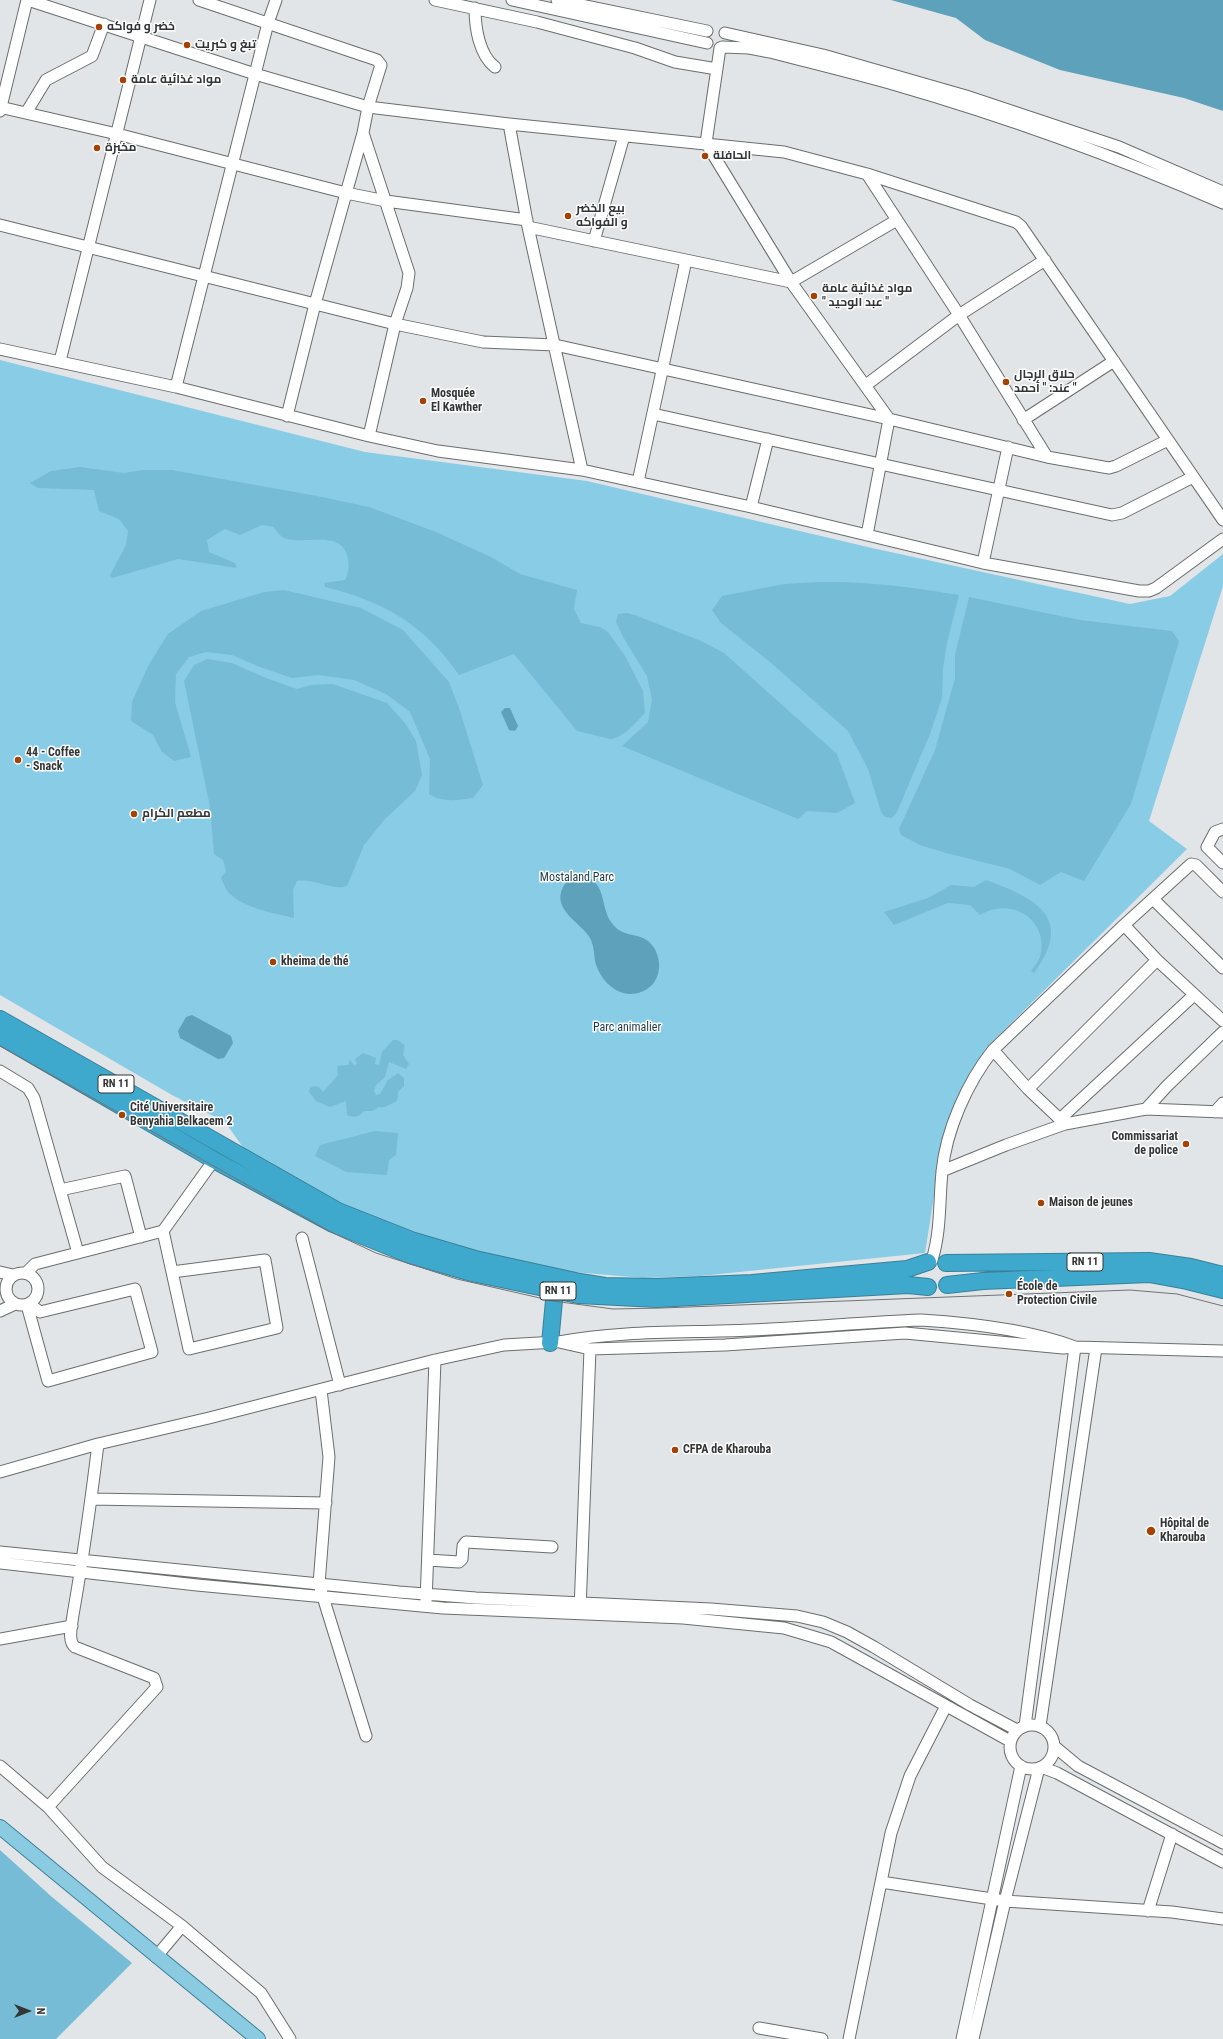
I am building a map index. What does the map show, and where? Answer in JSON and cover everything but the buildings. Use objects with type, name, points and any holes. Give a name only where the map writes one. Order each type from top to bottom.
[{"type":"highway","name":"RN 11","points":[[0,1019],[338,1212],[414,1241],[475,1258],[580,1282],[605,1286],[656,1287],[752,1282],[906,1269],[937,1261],[1149,1261],[1191,1267],[1223,1274]]},
{"type":"highway","name":"RN 11","points":[[0,1036],[214,1160],[333,1224],[410,1255],[472,1272],[578,1295],[657,1300],[908,1285],[928,1287]]},
{"type":"highway","points":[[937,1261],[951,1271],[950,1281],[947,1285],[938,1289],[928,1287],[922,1279],[922,1270],[937,1261]]},
{"type":"highway","name":"RN 11","points":[[947,1285],[983,1281],[1148,1274],[1187,1281],[1223,1290]]},
{"type":"highway","points":[[554,1342],[555,1290]]},
{"type":"main road","points":[[0,1827],[156,1957],[258,2039]]},
{"type":"street","points":[[897,220],[791,282],[594,241],[528,224],[346,193],[118,134],[26,113],[0,109],[27,0],[255,74],[368,107],[509,124],[784,152],[867,174],[1016,222],[1021,226],[1045,260],[1223,520]]},
{"type":"street","points":[[60,361],[90,248],[150,0]]},
{"type":"street","points":[[199,0],[380,62],[381,65],[368,107],[363,133],[315,304],[287,416]]},
{"type":"street","points":[[176,387],[234,164],[268,23],[276,0]]},
{"type":"street","points":[[435,0],[586,34],[635,48],[675,62],[717,69]]},
{"type":"street","points":[[512,0],[706,43],[713,48],[749,48],[770,52],[895,85],[958,104],[1139,168],[1223,203]]},
{"type":"street","points":[[557,0],[707,31],[717,27],[725,33],[823,55],[966,96],[1119,147],[1223,192]]},
{"type":"street","points":[[475,8],[479,37],[489,61],[495,66]]},
{"type":"street","points":[[26,113],[46,80],[92,56],[104,24]]},
{"type":"street","points":[[706,43],[705,37],[707,31]]},
{"type":"street","points":[[725,33],[727,40],[721,47],[706,143],[791,282],[889,419],[882,464],[867,535]]},
{"type":"street","points":[[509,124],[528,224],[582,470]]},
{"type":"street","points":[[363,133],[409,273],[407,288],[395,324],[369,436]]},
{"type":"street","points":[[594,241],[624,136]]},
{"type":"street","points":[[867,174],[959,315],[1023,420],[1047,456]]},
{"type":"street","points":[[0,225],[395,324],[483,342],[555,345],[889,419],[1047,456],[1109,468],[1168,440]]},
{"type":"street","points":[[638,482],[653,414],[661,368],[686,260]]},
{"type":"street","points":[[866,385],[959,315],[1045,260]]},
{"type":"street","points":[[0,349],[176,387],[287,416],[438,451],[582,470],[751,507],[983,563],[1139,591],[1156,588],[1223,539]]},
{"type":"street","points":[[1023,420],[1114,361]]},
{"type":"street","points":[[653,414],[1112,515],[1122,513],[1193,477]]},
{"type":"street","points":[[751,507],[768,439]]},
{"type":"street","points":[[983,563],[1008,447]]},
{"type":"street","points":[[1223,829],[1215,832],[1207,847],[1223,863]]},
{"type":"street","points":[[937,1261],[942,1171],[961,1102],[976,1074],[993,1050],[1124,925],[1191,864],[1196,865],[1223,892]]},
{"type":"street","points":[[1153,899],[1223,968]]},
{"type":"street","points":[[1124,925],[1157,960],[1223,1021]]},
{"type":"street","points":[[1028,1089],[1157,960]]},
{"type":"street","points":[[1063,1122],[1194,995]]},
{"type":"street","points":[[1146,1109],[1167,1086],[1223,1032]]},
{"type":"street","points":[[993,1050],[1028,1089],[1063,1122]]},
{"type":"street","points":[[0,1070],[28,1088],[34,1098],[78,1253]]},
{"type":"street","points":[[942,1171],[1063,1122],[1146,1109],[1219,1112],[1223,1102]]},
{"type":"street","points":[[26,1273],[35,1264],[163,1231],[214,1160]]},
{"type":"street","points":[[60,1190],[124,1176],[141,1237]]},
{"type":"street","points":[[163,1231],[172,1272],[189,1348],[277,1328],[265,1260],[172,1272]]},
{"type":"street","points":[[302,1238],[340,1385]]},
{"type":"street","points":[[0,1272],[13,1275]]},
{"type":"street","points":[[15,1304],[10,1300],[6,1290],[9,1279],[18,1273],[26,1273],[34,1277],[38,1286],[37,1296],[28,1304]]},
{"type":"street","points":[[0,1311],[15,1304],[28,1304],[40,1312],[136,1289],[152,1352],[48,1381],[28,1304]]},
{"type":"street","points":[[0,1472],[98,1444],[209,1418],[435,1360],[504,1345],[554,1342],[590,1336],[764,1330],[861,1322],[921,1320],[959,1323],[1055,1339],[1076,1347]]},
{"type":"street","points":[[554,1342],[590,1349],[725,1345],[905,1333],[1063,1348],[1076,1347],[1223,1351]]},
{"type":"street","points":[[1076,1347],[1021,1728],[1010,1741],[1011,1755],[1021,1766],[1027,1768],[1040,1767],[1057,1773],[1223,1862]]},
{"type":"street","points":[[1040,1726],[1096,1348]]},
{"type":"street","points":[[580,1608],[590,1349]]},
{"type":"street","points":[[426,1606],[435,1360]]},
{"type":"street","points":[[321,1390],[329,1457],[319,1584],[366,1736]]},
{"type":"street","points":[[48,1807],[157,1687],[154,1678],[75,1647],[71,1642],[98,1444]]},
{"type":"street","points":[[91,1500],[326,1503]]},
{"type":"street","points":[[1052,1514],[1070,1518]]},
{"type":"street","points":[[428,1560],[459,1562],[462,1559],[463,1546],[466,1542],[552,1546]]},
{"type":"street","points":[[0,1552],[319,1584],[760,1624],[791,1629],[831,1642],[1010,1741]]},
{"type":"street","points":[[0,1563],[324,1597],[426,1606],[768,1613],[823,1622],[874,1647],[970,1705],[1021,1728],[1040,1726],[1051,1735],[1054,1746],[1051,1757],[1040,1767],[1005,1900],[973,2039]]},
{"type":"street","points":[[0,1639],[72,1626]]},
{"type":"street","points":[[963,1716],[970,1705]]},
{"type":"street","points":[[849,2039],[891,1833],[910,1776],[946,1706]]},
{"type":"street","points":[[1054,1746],[1078,1766],[1223,1843]]},
{"type":"street","points":[[0,1766],[48,1807],[102,1867],[182,1926],[261,1993],[290,2039]]},
{"type":"street","points":[[962,2039],[991,1899],[1021,1766]]},
{"type":"street","points":[[1148,1911],[1172,1834]]},
{"type":"street","points":[[881,1882],[991,1899],[1148,1911],[1223,1919]]},
{"type":"street","points":[[156,1957],[182,1926]]},
{"type":"street","points":[[759,2028],[822,2039]]},
{"type":"green space","name":"Mostaland Parc","points":[[0,360],[365,452],[587,481],[872,548],[1130,604],[1170,596],[1223,554],[1223,586],[1149,821],[1187,849],[986,1048],[962,1088],[944,1133],[925,1253],[700,1276],[643,1278],[562,1271],[487,1256],[400,1231],[341,1207],[247,1153],[225,1122],[172,1095],[0,995]]},
{"type":"shaded area","points":[[891,0],[1223,0],[1223,111],[1184,98],[1060,70],[985,40],[956,18]]},
{"type":"shaded area","points":[[80,467],[124,473],[142,470],[172,470],[317,496],[369,507],[436,532],[491,557],[520,574],[577,590],[574,609],[581,623],[600,627],[608,632],[625,656],[643,691],[645,713],[625,733],[610,739],[577,731],[514,654],[459,675],[446,657],[432,642],[401,618],[366,600],[325,587],[324,583],[345,580],[349,565],[345,550],[339,544],[331,541],[292,540],[284,538],[273,527],[262,525],[240,535],[225,529],[207,540],[209,552],[235,563],[237,568],[178,559],[112,578],[110,575],[126,545],[128,531],[119,519],[99,511],[94,490],[38,488],[30,483],[51,471]]},
{"type":"shaded area","points":[[855,582],[889,585],[959,595],[947,643],[943,669],[942,698],[930,734],[897,812],[892,818],[885,817],[881,812],[868,769],[848,731],[770,662],[721,623],[712,610],[722,596],[784,584]]},
{"type":"shaded area","points":[[284,590],[361,608],[403,630],[449,682],[459,708],[483,785],[473,798],[445,800],[429,794],[430,759],[410,712],[386,694],[354,680],[318,675],[292,678],[232,655],[206,652],[189,657],[176,674],[175,702],[191,757],[174,761],[162,752],[153,735],[131,721],[132,702],[148,666],[168,634],[201,611],[264,592]]},
{"type":"shaded area","points":[[969,597],[1080,620],[1172,631],[1179,641],[1131,804],[1084,881],[1061,872],[1040,885],[1010,869],[920,845],[901,835],[899,829],[935,750],[955,678],[955,655]]},
{"type":"shaded area","points":[[627,613],[701,641],[724,653],[837,754],[855,803],[837,813],[807,811],[798,819],[622,746],[648,722],[652,700],[647,676],[623,637],[616,622],[618,614]]},
{"type":"shaded area","points":[[207,659],[232,663],[266,678],[297,689],[311,685],[333,684],[387,703],[405,723],[416,741],[422,775],[415,791],[385,819],[364,845],[347,886],[335,887],[310,881],[297,881],[293,890],[294,918],[250,906],[234,898],[228,892],[221,878],[226,871],[223,860],[214,854],[210,807],[184,681],[194,665]]},
{"type":"shaded area","points":[[505,708],[510,708],[518,726],[515,731],[509,730],[501,712]]},
{"type":"shaded area","points":[[583,876],[591,879],[600,889],[605,909],[615,927],[624,933],[643,938],[648,941],[656,951],[659,963],[658,975],[652,985],[645,990],[633,994],[623,993],[607,983],[597,967],[591,940],[564,910],[560,895],[563,887],[572,879]]},
{"type":"shaded area","points":[[986,880],[1020,894],[1034,903],[1044,913],[1050,924],[1051,938],[1046,954],[1034,973],[1031,971],[1040,957],[1042,944],[1039,932],[1034,922],[1015,910],[1004,908],[992,910],[980,915],[970,905],[948,903],[894,925],[884,912],[928,898],[951,885],[974,887]]},
{"type":"shaded area","points":[[192,1015],[231,1036],[233,1043],[224,1058],[218,1059],[180,1038],[178,1031],[186,1017]]},
{"type":"shaded area","points":[[393,1040],[398,1040],[405,1046],[403,1055],[409,1064],[406,1069],[389,1062],[385,1077],[377,1084],[374,1090],[376,1095],[380,1094],[388,1080],[398,1073],[404,1078],[404,1086],[398,1092],[398,1099],[395,1102],[372,1111],[364,1111],[359,1116],[352,1116],[347,1115],[346,1101],[330,1107],[316,1101],[309,1092],[310,1088],[315,1086],[319,1087],[323,1092],[338,1075],[337,1066],[348,1065],[350,1060],[354,1065],[357,1064],[355,1059],[363,1053],[376,1058],[375,1064],[379,1065],[382,1052]]},
{"type":"shaded area","points":[[375,1131],[398,1133],[396,1155],[389,1160],[387,1175],[346,1172],[315,1156],[320,1145]]},
{"type":"shaded area","points":[[0,1850],[52,1897],[132,1963],[56,2039],[0,2039]]},
{"type":"tram line","points":[[0,1046],[331,1232],[376,1253],[457,1279],[553,1301],[613,1309],[1130,1290],[1177,1294],[1223,1306]]},
{"type":"place","name":"خضر و فواكه","points":[[99,27]]},
{"type":"place","name":"تبغ و كبريت","points":[[187,45]]},
{"type":"place","name":"مواد غذائية عامة","points":[[123,80]]},
{"type":"place","name":"مخبزة","points":[[97,148]]},
{"type":"place","name":"الحافلة","points":[[705,156]]},
{"type":"place","name":"بيع الخضر و الفواكه","points":[[568,216]]},
{"type":"place","name":"مواد غذائية عامة \" عبد الوحيد \"","points":[[814,296]]},
{"type":"place","name":"حلاق الرجال عند: \" أحمد \"","points":[[1006,382]]},
{"type":"place","name":"Mosquée El Kawther","points":[[423,401]]},
{"type":"place","name":"44 - Coffee - Snack","points":[[18,760]]},
{"type":"place","name":"مطعم الكرام","points":[[134,814]]},
{"type":"place","name":"kheima de thé","points":[[273,962]]},
{"type":"place","name":"Cité Universitaire Benyahia Belkacem 2","points":[[122,1115]]},
{"type":"place","name":"Commissariat de police","points":[[1186,1144]]},
{"type":"place","name":"Maison de jeunes","points":[[1041,1203]]},
{"type":"place","name":"École de Protection Civile","points":[[1009,1294]]},
{"type":"place","name":"CFPA de Kharouba","points":[[675,1450]]},
{"type":"place","name":"Hôpital de Kharouba","points":[[1151,1531]]},
{"type":"park label","name":"Parc animalier","points":[[627,1028]]}]
